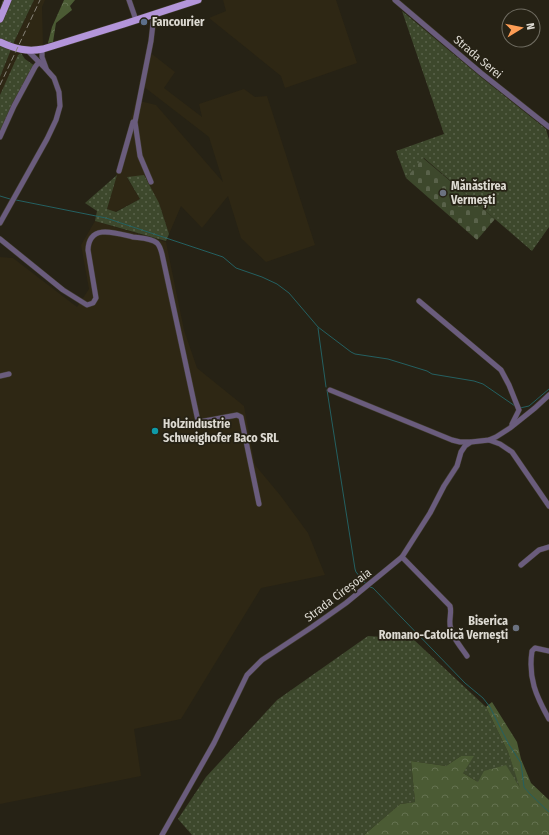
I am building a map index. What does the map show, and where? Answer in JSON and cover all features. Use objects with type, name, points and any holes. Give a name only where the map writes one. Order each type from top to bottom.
[{"type":"main road","points":[[0,11],[7,0]]},
{"type":"main road","points":[[0,19],[7,0]]},
{"type":"main road","points":[[0,38],[2,44],[28,51],[42,50],[198,0]]},
{"type":"street","points":[[129,0],[136,20]]},
{"type":"street","name":"Strada Serei","points":[[395,0],[481,73],[549,127]]},
{"type":"street","points":[[119,171],[135,116],[151,41],[154,15]]},
{"type":"street","points":[[42,50],[42,57],[47,69]]},
{"type":"street","points":[[0,224],[47,139],[58,112],[60,101],[59,92],[54,78],[47,69],[28,51]]},
{"type":"street","points":[[0,137],[14,106],[39,62]]},
{"type":"street","points":[[135,116],[135,129],[138,148],[142,162],[151,182]]},
{"type":"street","points":[[0,239],[63,290],[87,305],[93,303],[96,298],[88,250],[92,236],[100,232],[109,232],[151,240],[158,245],[162,254],[198,421],[206,422],[240,415],[259,504]]},
{"type":"street","points":[[419,301],[501,370],[519,410],[510,428]]},
{"type":"street","points":[[0,376],[9,374]]},
{"type":"street","points":[[330,390],[460,442],[489,440],[510,428],[549,395]]},
{"type":"street","points":[[489,440],[500,444],[512,452],[549,506]]},
{"type":"street","name":"Strada Cireșoaia","points":[[162,835],[214,743],[246,675],[262,660],[346,603],[402,557],[430,514],[444,486],[457,466],[461,452],[465,446],[471,442]]},
{"type":"street","points":[[522,565],[539,550],[549,547]]},
{"type":"street","points":[[402,557],[450,606],[452,612],[450,626],[458,643],[467,656]]},
{"type":"street","points":[[549,650],[535,648],[532,651],[531,661],[532,680],[535,693],[549,719]]},
{"type":"shaded area","points":[[34,0],[45,0],[42,7],[43,45],[31,47],[19,55],[0,95],[0,77],[14,42]]},
{"type":"shaded area","points":[[223,0],[336,0],[357,63],[285,88],[281,76],[209,18],[226,11]]},
{"type":"shaded area","points":[[152,54],[175,72],[164,88],[202,117],[199,104],[244,89],[255,97],[267,96],[315,245],[266,262],[241,238],[228,196],[202,228],[181,206],[169,234],[159,203],[127,178],[140,199],[115,212],[107,209],[136,100],[156,105],[223,182],[209,137],[139,83]]},
{"type":"shaded area","points":[[95,221],[166,242],[184,330],[197,368],[244,406],[255,465],[280,495],[308,533],[325,575],[261,588],[181,719],[134,729],[141,776],[0,804],[0,257],[13,258],[77,307],[89,289],[81,245]]},
{"type":"green space","points":[[3,0],[34,0],[14,42],[0,77],[0,9]]},
{"type":"green space","points":[[64,0],[75,0],[70,6],[72,10],[56,23],[53,42],[48,43],[52,27]]},
{"type":"green space","points":[[402,11],[546,129],[549,140],[549,227],[532,251],[424,158],[406,178],[396,151],[444,134]]},
{"type":"green space","points":[[21,53],[25,59],[35,66],[29,74],[0,131],[0,95],[18,55]]},
{"type":"green space","points":[[423,158],[495,219],[477,240],[406,178]]},
{"type":"green space","points":[[117,175],[107,209],[116,212],[140,199],[127,177],[144,175],[159,203],[169,234],[166,241],[95,221],[97,211],[85,203]]},
{"type":"green space","points":[[368,636],[413,639],[486,707],[508,752],[525,796],[506,766],[478,782],[463,773],[461,756],[446,766],[411,761],[415,802],[400,804],[364,835],[192,835],[178,819],[206,777],[277,700]]},
{"type":"green space","points":[[492,702],[517,742],[521,759],[531,783],[549,800],[549,835],[364,835],[400,804],[415,802],[411,761],[446,766],[461,756],[474,756],[463,773],[478,782],[484,771],[506,765],[520,788],[508,752],[486,707]]},
{"type":"waterway","points":[[0,196],[10,199]]},
{"type":"waterway","points":[[16,200],[106,218],[223,257],[236,268],[277,284],[289,293],[318,327],[351,352],[355,354],[388,359],[427,371],[432,374],[474,381],[483,384],[515,406]]},
{"type":"waterway","points":[[318,328],[326,387]]},
{"type":"waterway","points":[[520,408],[529,406],[549,389]]},
{"type":"waterway","points":[[327,390],[355,569],[366,584]]},
{"type":"waterway","points":[[370,587],[373,588],[465,683],[483,698],[490,707],[508,743],[521,763],[524,787],[549,812]]},
{"type":"railway","points":[[0,85],[40,0]]},
{"type":"place","name":"Fancourier","points":[[144,22]]},
{"type":"place","name":"Mănăstirea Vermești","points":[[443,193]]},
{"type":"place","name":"Holzindustrie Schweighofer Baco SRL","points":[[155,431]]},
{"type":"place","name":"Biserica Romano-Catolică Vernești","points":[[516,628]]}]
